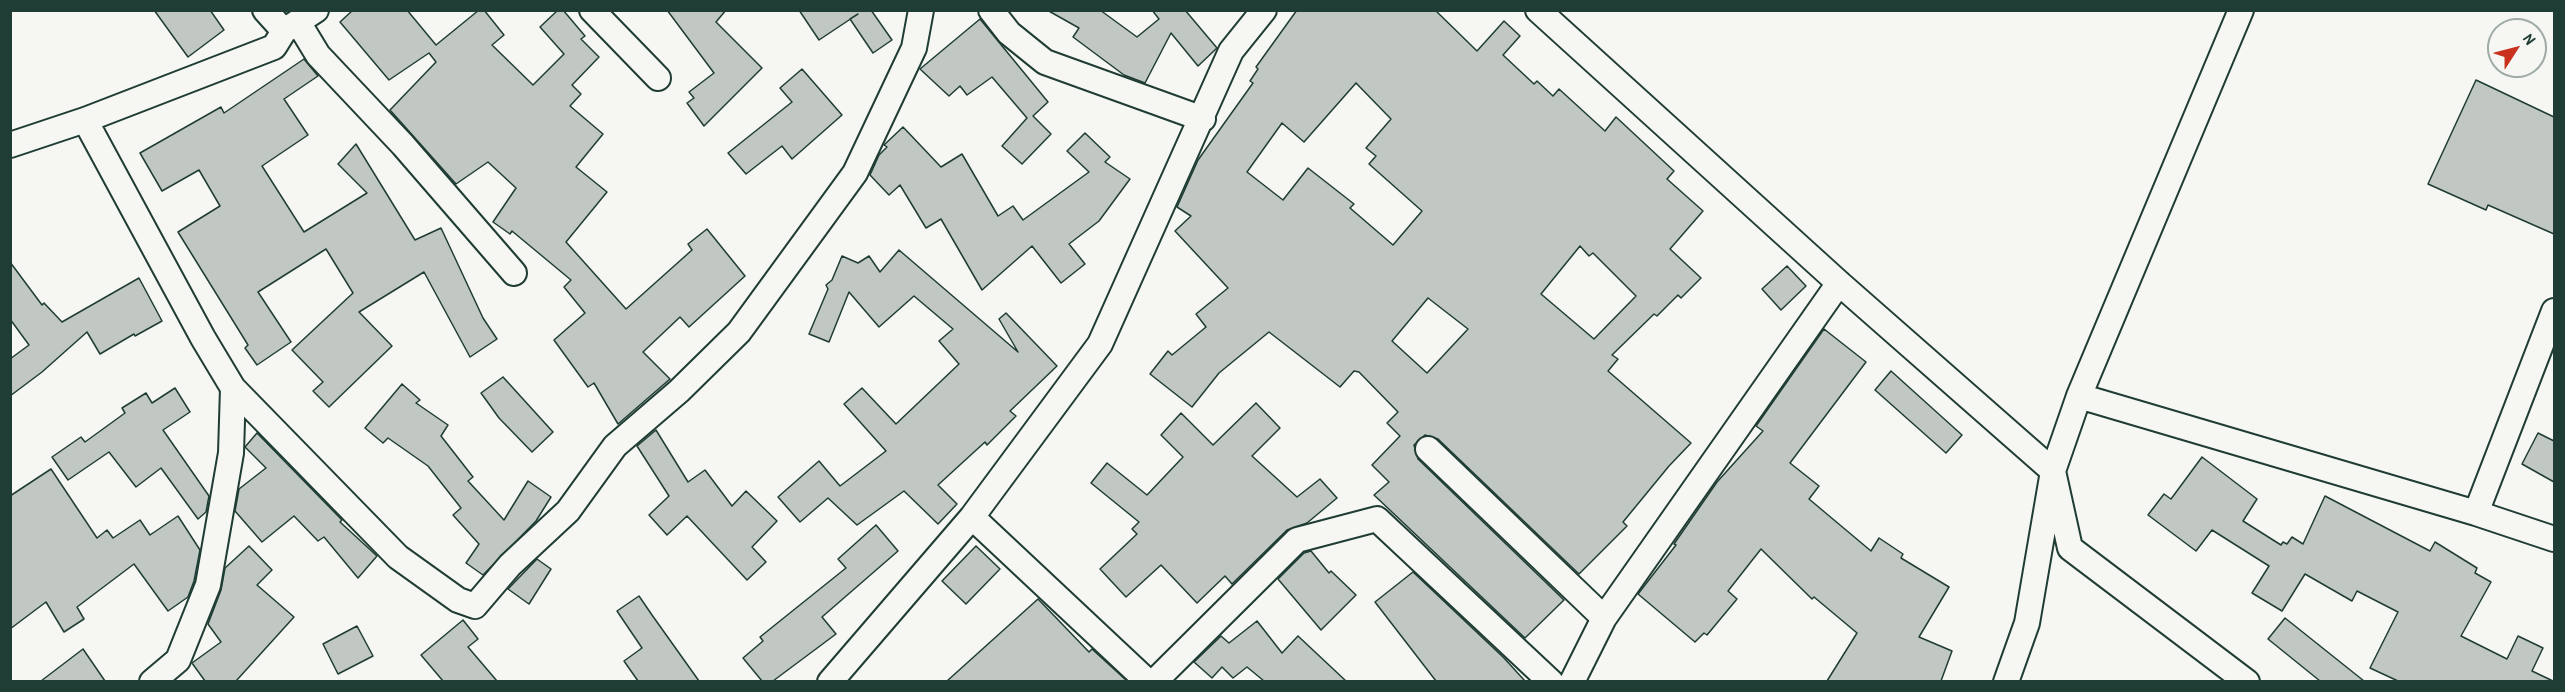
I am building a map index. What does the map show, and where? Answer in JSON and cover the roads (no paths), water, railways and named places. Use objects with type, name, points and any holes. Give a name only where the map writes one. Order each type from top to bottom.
[{"type":"street","points":[[265,10],[300,21],[318,55],[403,145],[514,273]]},
{"type":"street","points":[[592,10],[658,78]]},
{"type":"street","points":[[85,120],[202,339],[233,388],[398,557],[458,600],[475,606],[510,566],[568,511],[615,446],[678,391],[739,332],[855,173],[914,48],[921,10]]},
{"type":"street","points":[[991,10],[1009,33],[1045,62],[1203,119]]},
{"type":"street","points":[[830,681],[972,516],[1100,345],[1203,119],[1231,51],[1264,10]]},
{"type":"street","points":[[1538,10],[1839,283],[2053,471],[2070,548],[2247,681]]},
{"type":"street","points":[[2006,681],[2028,623],[2053,471],[2079,396],[2241,10]]},
{"type":"street","points":[[10,145],[85,120],[274,47],[300,21]]},
{"type":"street","points":[[1572,681],[1604,618],[1839,283]]},
{"type":"street","points":[[2476,513],[2554,311]]},
{"type":"street","points":[[152,681],[178,660],[208,585],[231,453],[233,388]]},
{"type":"street","points":[[2079,396],[2554,538]]},
{"type":"street","points":[[1428,449],[1604,618]]},
{"type":"street","points":[[972,516],[1148,681]]},
{"type":"street","points":[[1154,681],[1297,540],[1377,519],[1551,681]]}]
